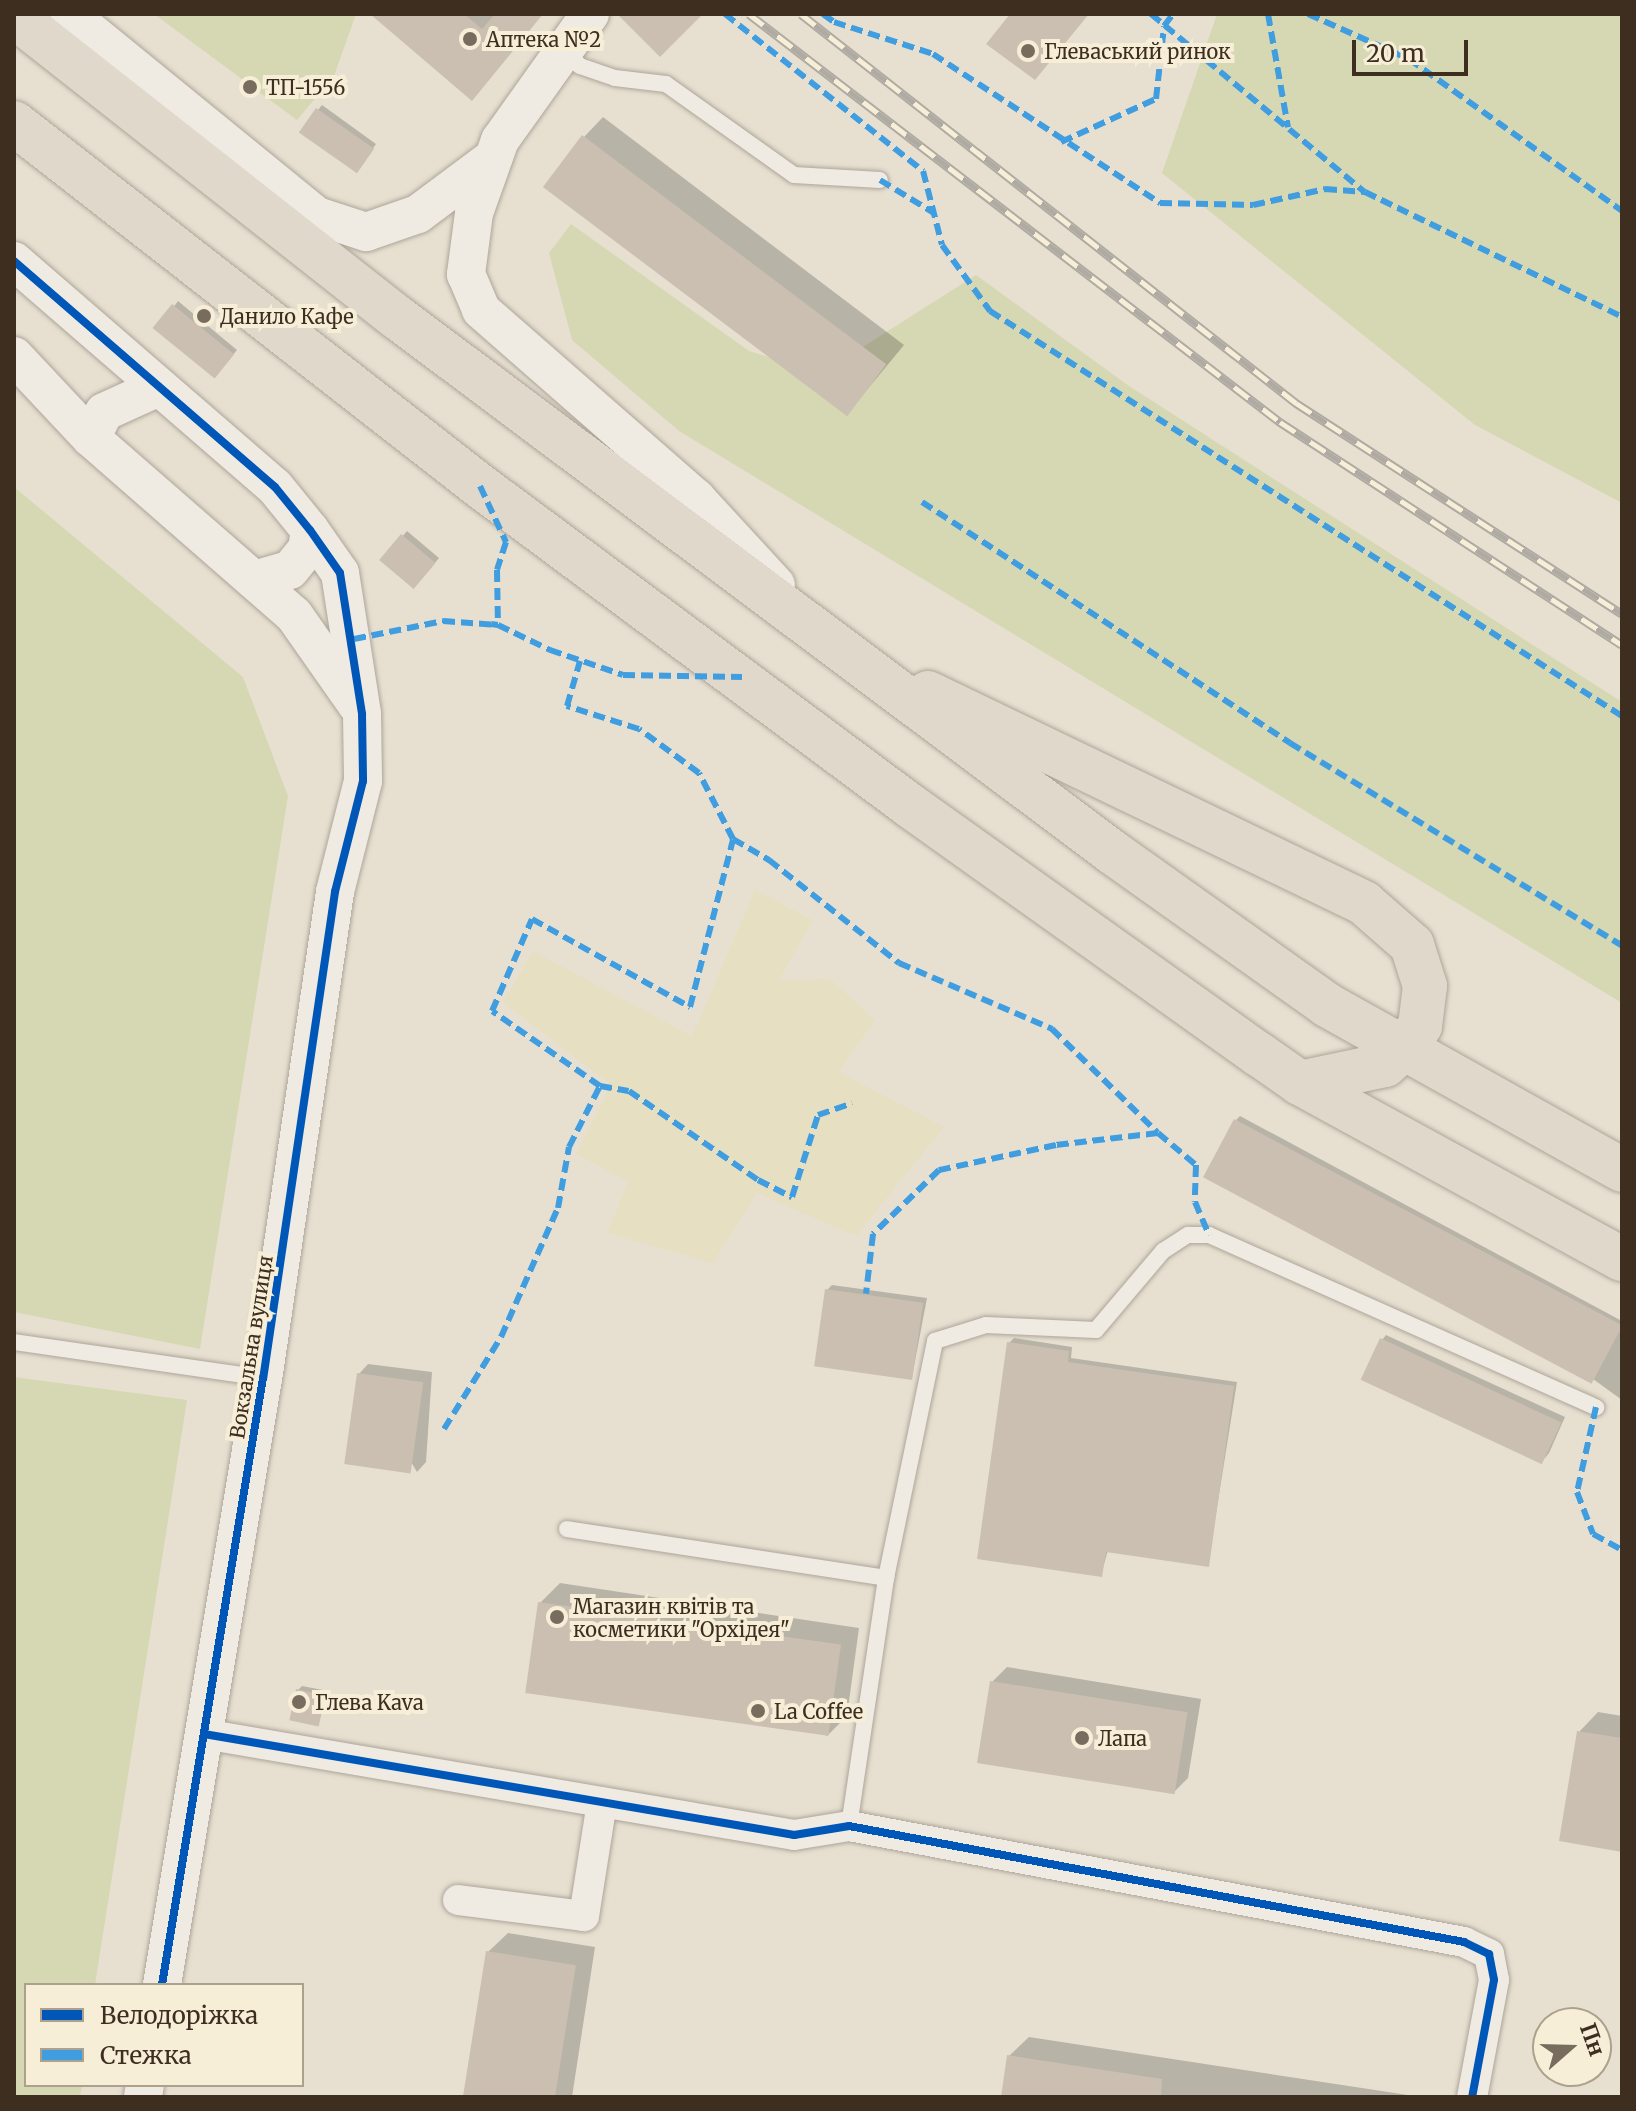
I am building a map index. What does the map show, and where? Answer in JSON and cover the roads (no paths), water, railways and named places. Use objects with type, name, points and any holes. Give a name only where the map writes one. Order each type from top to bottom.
[{"type":"highway","points":[[14,16],[398,318],[835,649],[1315,996],[1403,1049],[1622,1170]]},
{"type":"highway","points":[[14,123],[480,486],[909,805],[1300,1083],[1622,1259]]},
{"type":"highway","points":[[835,649],[1364,903],[1412,945],[1425,986],[1420,1026],[1403,1049],[1385,1065],[1300,1083]]},
{"type":"street","points":[[69,14],[317,216],[366,232],[418,214],[498,153]]},
{"type":"street","points":[[590,14],[500,140],[498,153],[474,213],[466,274],[481,310],[696,498],[835,649]]},
{"type":"street","name":"Вокзальна вулиця","points":[[14,261],[157,388],[275,487],[310,530],[340,573],[362,714],[363,781],[335,892],[263,1378],[162,1983]]},
{"type":"street","points":[[14,356],[91,438],[294,615],[362,714]]},
{"type":"street","points":[[91,438],[104,412],[157,388]]},
{"type":"street","points":[[254,580],[290,570],[307,549],[310,530]]},
{"type":"street","points":[[204,1734],[794,1835],[849,1826],[1464,1942],[1489,1954],[1494,1980],[1472,2097]]},
{"type":"street","points":[[458,1900],[584,1916],[602,1802]]},
{"type":"lane","points":[[565,50],[580,66],[615,78],[666,84],[794,175],[880,180]]},
{"type":"lane","points":[[849,1826],[886,1578],[935,1341],[986,1325],[1096,1330],[1163,1251],[1188,1235],[1209,1235],[1596,1407]]},
{"type":"lane","points":[[14,1342],[263,1378]]},
{"type":"lane","points":[[567,1529],[886,1578]]},
{"type":"railway","points":[[749,14],[1280,422],[1622,645]]},
{"type":"railway","points":[[801,14],[1296,403],[1622,614]]},
{"type":"place","name":"Аптека №2","points":[[470,39]]},
{"type":"place","name":"Глеваський ринок","points":[[1028,51]]},
{"type":"place","name":"ТП-1556","points":[[250,87]]},
{"type":"place","name":"Данило Кафе","points":[[204,316]]},
{"type":"place","name":"Магазин квітів та косметики \"Орхідея\"","points":[[557,1617]]},
{"type":"place","name":"Глева Kava","points":[[299,1702]]},
{"type":"place","name":"La Coffee","points":[[758,1711]]},
{"type":"place","name":"Лапа","points":[[1082,1738]]}]
